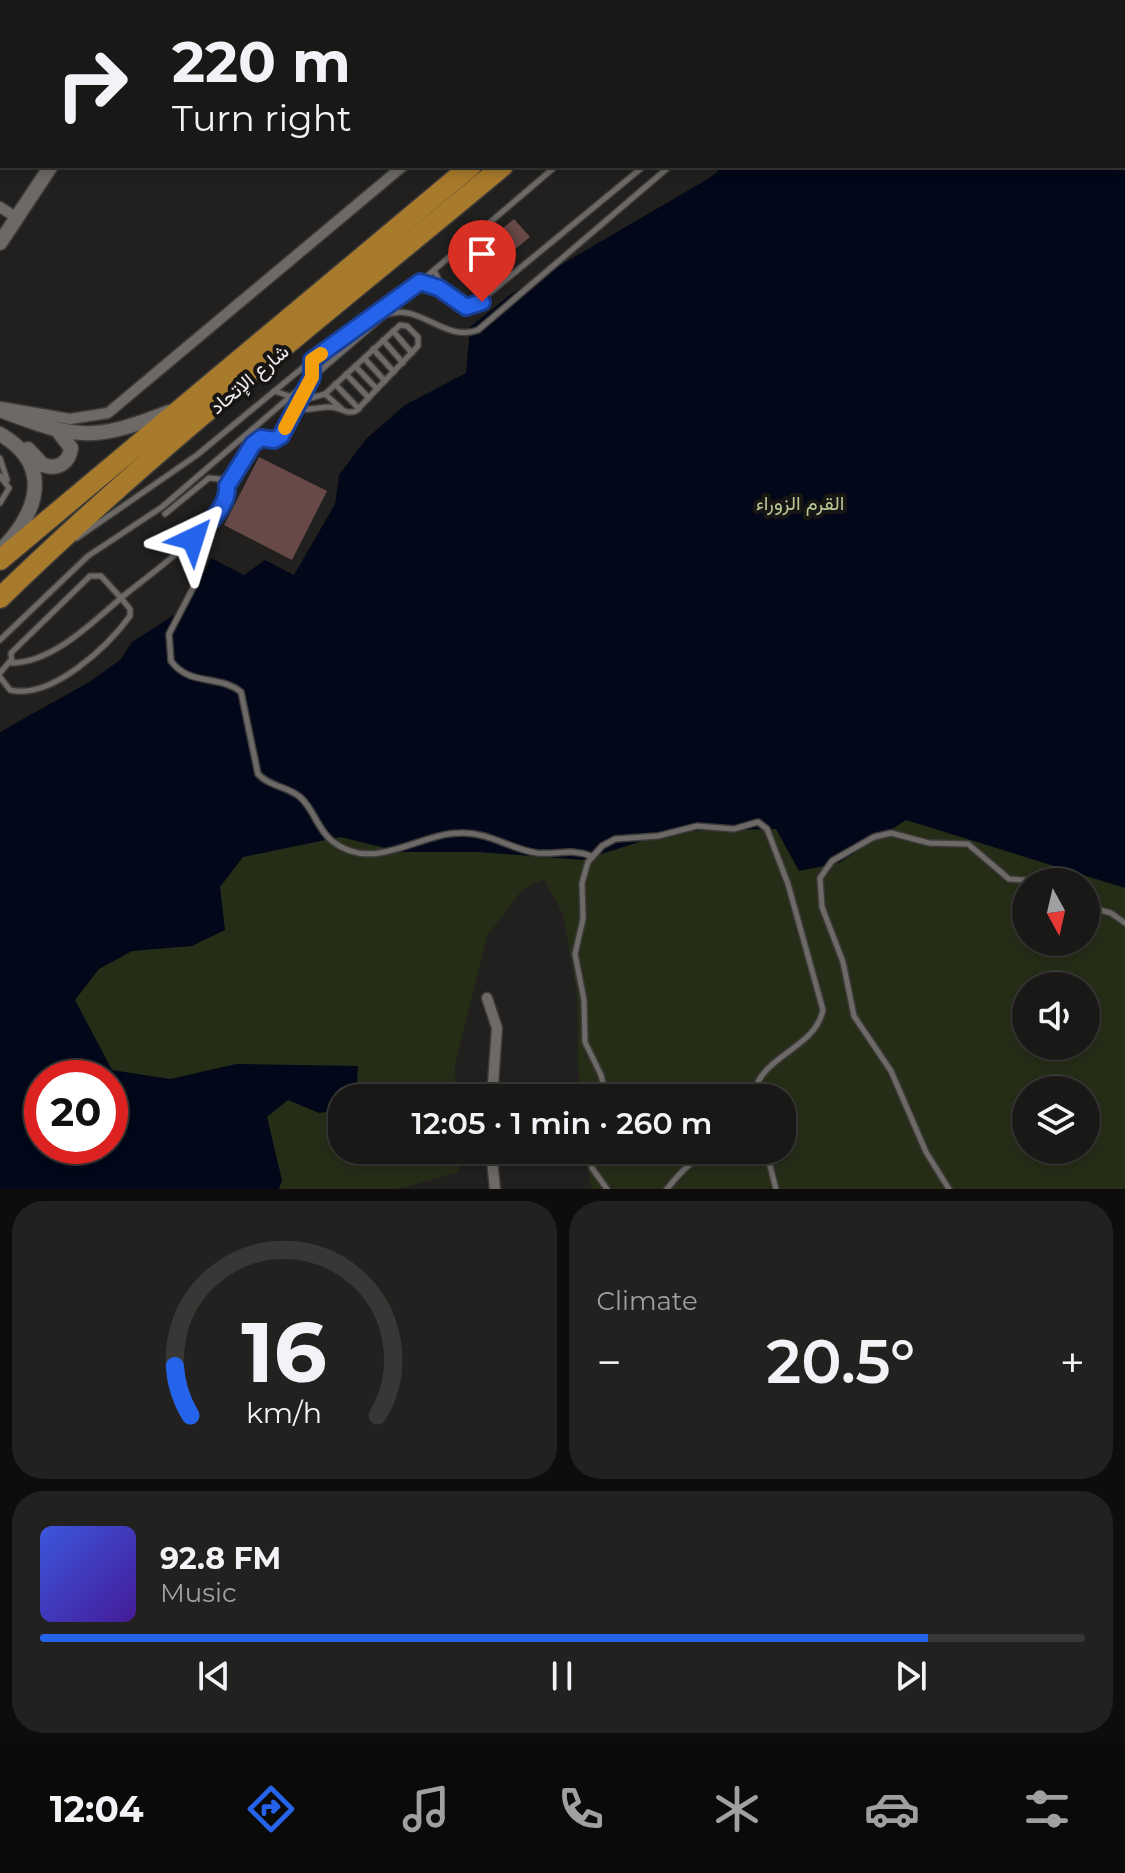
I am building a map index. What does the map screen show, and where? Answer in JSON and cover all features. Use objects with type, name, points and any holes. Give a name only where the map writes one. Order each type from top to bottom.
[{"type":"highway","points":[[440,193],[454,168]]},
{"type":"highway","name":"شارع الإتحاد","points":[[0,560],[469,168]]},
{"type":"highway","name":"شارع الإتحاد","points":[[0,598],[217,405],[501,168]]},
{"type":"street","points":[[0,243],[50,168]]},
{"type":"street","points":[[0,409],[83,420],[108,413],[401,168]]},
{"type":"street","points":[[0,207],[17,218]]},
{"type":"street","points":[[0,409],[58,431],[101,434],[188,405]]},
{"type":"street","points":[[0,434],[25,446],[43,465],[56,467],[67,460],[71,448],[58,431]]},
{"type":"street","points":[[0,551],[23,525],[35,495],[31,466],[14,442]]},
{"type":"street","points":[[487,998],[497,1028],[493,1084]]},
{"type":"street","points":[[492,1164],[495,1189]]},
{"type":"lane","points":[[35,564],[176,471],[312,360],[420,282],[554,168]]},
{"type":"lane","points":[[420,282],[466,307],[482,302],[642,168]]},
{"type":"lane","points":[[0,640],[88,556],[162,507],[290,395],[392,313],[412,313],[455,332],[478,330],[668,168]]},
{"type":"lane","points":[[434,270],[448,295]]},
{"type":"lane","points":[[274,391],[301,401],[325,394],[393,331],[405,325],[418,337],[419,344],[412,353],[359,409],[346,413],[330,407],[312,411],[296,409]]},
{"type":"lane","points":[[393,331],[412,353]]},
{"type":"lane","points":[[383,340],[403,363]]},
{"type":"lane","points":[[373,349],[394,372]]},
{"type":"lane","points":[[364,358],[385,381]]},
{"type":"lane","points":[[227,486],[253,444],[261,438],[278,438],[312,377],[312,360]]},
{"type":"lane","points":[[355,366],[377,389]]},
{"type":"lane","points":[[346,374],[369,398]]},
{"type":"lane","points":[[335,384],[359,409]]},
{"type":"lane","points":[[325,394],[346,413]]},
{"type":"lane","points":[[0,458],[8,483],[8,493],[0,503]]},
{"type":"lane","points":[[0,476],[8,483]]},
{"type":"lane","points":[[10,661],[15,664],[31,659],[66,642],[121,598],[205,527],[228,494],[227,486],[220,479],[209,478],[165,514]]},
{"type":"lane","points":[[90,576],[101,576],[121,598],[130,609],[130,616],[112,639],[82,664],[48,683],[23,691],[10,690],[0,675],[10,661],[11,653],[90,576]]},
{"type":"lane","points":[[196,582],[169,634],[171,661],[184,675],[229,684],[241,692],[258,774],[265,781],[300,797],[332,841],[357,853],[376,854],[435,836],[472,833],[531,852],[567,851],[591,856]]},
{"type":"lane","points":[[603,1084],[585,1042],[584,1000],[575,954],[583,919],[582,883],[591,856],[615,839],[658,836],[697,826],[727,829],[758,822],[767,829],[792,895],[803,948],[821,994],[823,1010],[813,1032],[766,1068],[759,1084]]},
{"type":"lane","points":[[949,1189],[926,1152],[891,1071],[854,1016],[843,962],[822,907],[820,878],[832,861],[874,837],[891,833],[929,843],[968,844],[1012,879]]},
{"type":"lane","points":[[1100,910],[1125,923]]},
{"type":"lane","points":[[592,1164],[607,1189]]},
{"type":"lane","points":[[667,1189],[688,1164]]},
{"type":"lane","points":[[770,1164],[776,1189]]},
{"type":"green space","name":"القرم الزوراء","points":[[721,168],[1125,168],[1125,1189],[592,1189],[586,1164],[796,1164],[796,1084],[579,1084],[577,993],[563,914],[544,879],[522,890],[487,936],[455,1066],[456,1084],[328,1084],[328,1164],[459,1164],[459,1172],[399,1189],[0,1189],[0,732],[89,682],[120,660],[132,642],[186,607],[211,558],[244,575],[265,560],[294,575],[335,504],[339,475],[366,439],[405,405],[466,373],[470,327],[511,294],[711,177]]},
{"type":"water","name":"القرم الزوراء","points":[[721,168],[1125,168],[1125,888],[1100,880],[1100,868],[1061,868],[906,820],[839,863],[799,871],[776,829],[673,831],[583,860],[478,852],[402,852],[340,837],[243,857],[220,887],[225,930],[192,946],[132,951],[99,969],[75,1000],[107,1060],[24,1060],[24,1164],[128,1164],[128,1072],[170,1079],[236,1064],[358,1066],[357,1084],[328,1084],[328,1112],[319,1113],[288,1100],[267,1117],[282,1180],[279,1189],[0,1189],[0,732],[89,682],[120,660],[132,642],[186,607],[211,558],[244,575],[265,560],[294,575],[335,504],[339,475],[366,439],[405,405],[466,373],[470,327],[511,294],[711,177]]},
{"type":"building","points":[[514,219],[530,237],[513,251],[497,233]]},
{"type":"building","points":[[491,237],[507,256],[491,270],[475,251]]},
{"type":"building","points":[[259,457],[327,491],[292,560],[224,525]]},
{"type":"slow traffic","points":[[285,428],[312,377],[312,360],[321,354]]},
{"type":"route","points":[[193,539],[228,494],[227,486],[253,444],[261,438],[274,440],[281,436],[312,377],[312,360],[420,282],[439,288],[466,307],[482,302]]}]
